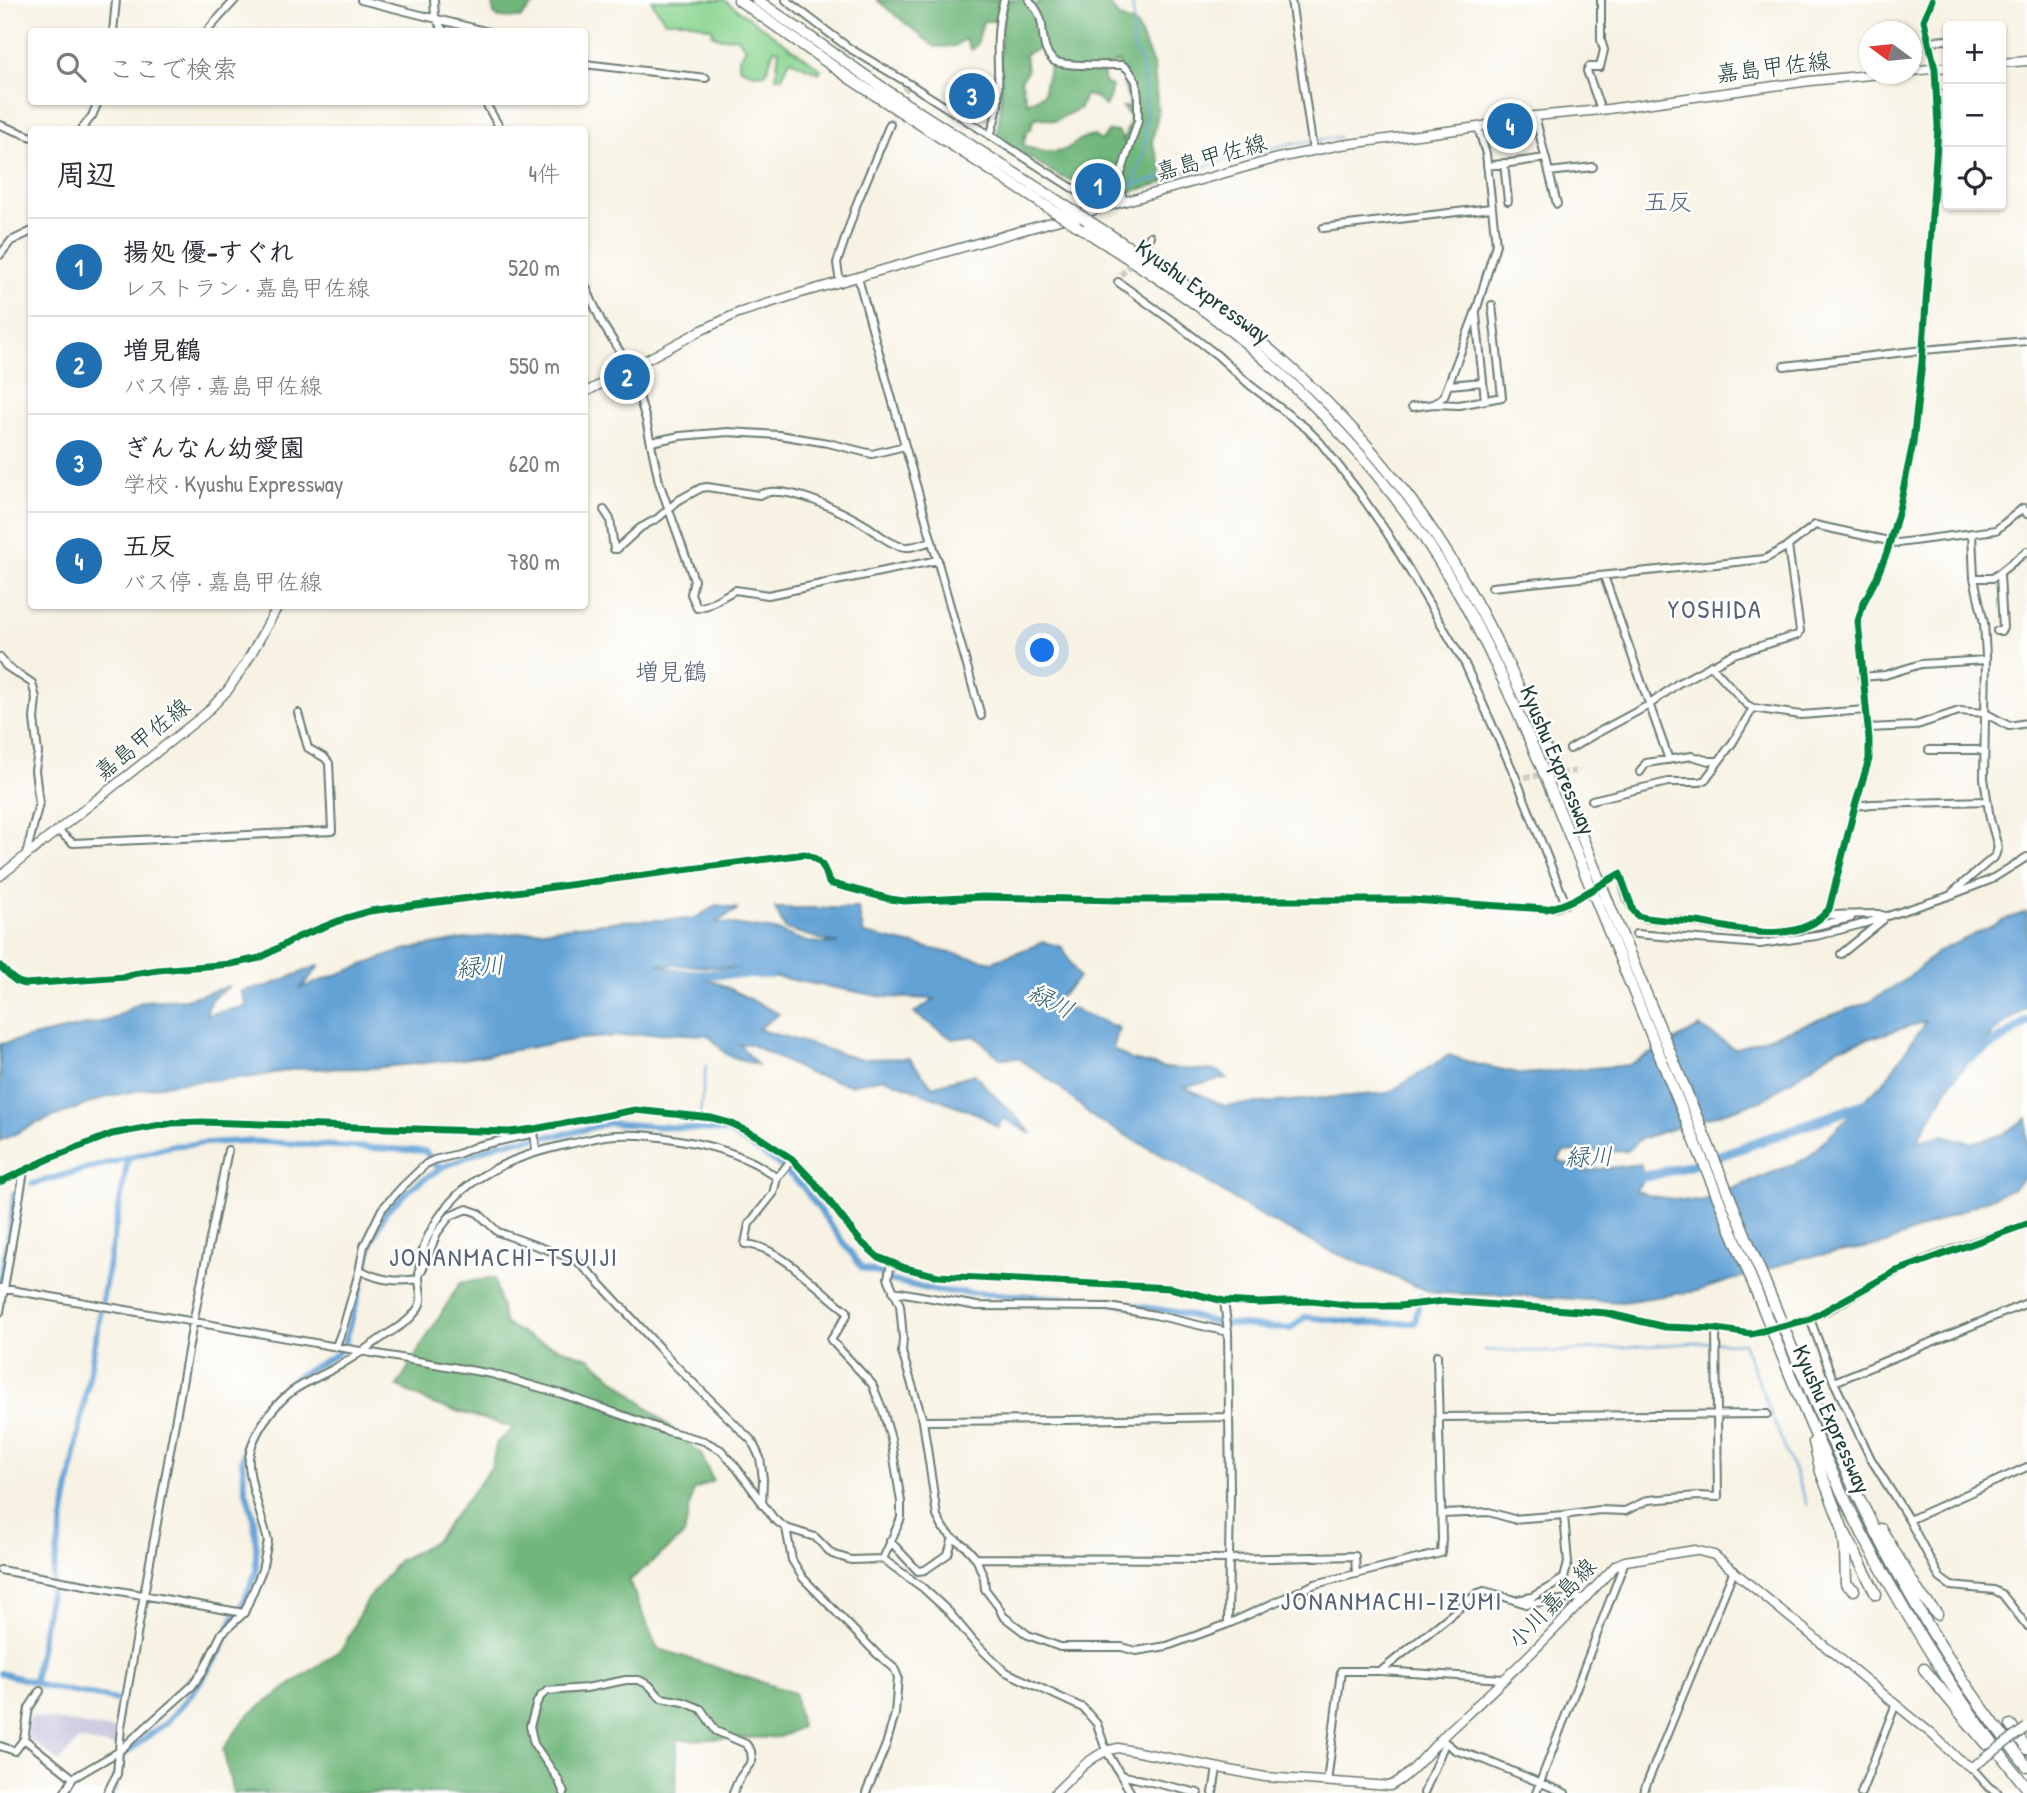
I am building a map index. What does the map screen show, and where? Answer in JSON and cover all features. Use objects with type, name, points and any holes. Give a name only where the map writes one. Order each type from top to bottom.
[{"type":"highway","name":"Kyushu Expressway","points":[[739,0],[882,100],[1046,200],[1087,220],[1230,318],[1287,364],[1361,439],[1398,483],[1445,550],[1497,640],[1558,778],[1613,926],[1810,1421],[1870,1549],[1917,1632],[1975,1719],[2027,1790]]},
{"type":"highway","name":"Kyushu Expressway","points":[[757,0],[1046,200],[1075,224],[1188,299],[1252,348],[1312,402],[1349,442],[1417,527],[1471,615],[1518,712],[1613,926],[1823,1421],[1876,1534],[1926,1624],[1980,1704],[2027,1766]]},
{"type":"highway","points":[[1810,1421],[1821,1472],[1842,1527],[1876,1594]]},
{"type":"highway","points":[[1823,1421],[1885,1537],[1920,1594],[1937,1614]]},
{"type":"highway","points":[[1842,1527],[1846,1584],[1854,1590]]},
{"type":"highway","points":[[1924,1669],[2027,1790]]},
{"type":"highway","points":[[2011,1724],[2027,1749]]},
{"type":"main road","points":[[2006,63],[2027,61]]},
{"type":"main road","points":[[1922,70],[1943,68]]},
{"type":"main road","name":"嘉島甲佐線","points":[[588,391],[738,313],[1108,207],[1123,199],[1265,161],[1312,144],[1478,127],[1810,80],[1859,76]]},
{"type":"main road","name":"嘉島甲佐線","points":[[0,876],[205,714],[228,690],[276,609]]},
{"type":"main road","name":"小川嘉島線","points":[[1106,1750],[1129,1749],[1265,1777],[1388,1790],[1443,1741],[1616,1565],[1625,1561],[1695,1550],[1714,1555],[1734,1570],[1971,1768]]},
{"type":"main road","points":[[1971,1768],[2027,1727]]},
{"type":"main road","points":[[1055,1793],[1093,1757],[1106,1750]]},
{"type":"street","points":[[113,28],[116,0]]},
{"type":"street","points":[[210,28],[235,0]]},
{"type":"street","points":[[361,0],[475,28]]},
{"type":"street","points":[[434,0],[435,17],[442,28]]},
{"type":"street","points":[[786,0],[855,53],[1102,207]]},
{"type":"street","points":[[797,9],[802,0]]},
{"type":"street","points":[[990,136],[998,106],[997,34],[1004,0]]},
{"type":"street","points":[[1029,0],[1043,24],[1045,46],[1054,61],[1122,65],[1136,80],[1138,121],[1118,183],[1123,199]]},
{"type":"street","points":[[1291,0],[1312,144]]},
{"type":"street","points":[[1601,0],[1602,57],[1600,67],[1589,67],[1587,71],[1601,110]]},
{"type":"street","points":[[1800,929],[1825,915],[1829,909],[1869,759],[1858,621],[1890,542],[1913,443],[1923,350],[1938,127],[1935,69],[1924,20],[1932,0]]},
{"type":"street","points":[[1929,41],[1943,40]]},
{"type":"street","points":[[588,64],[706,78]]},
{"type":"street","points":[[1937,95],[1943,94]]},
{"type":"street","points":[[84,126],[97,105]]},
{"type":"street","points":[[487,105],[499,126]]},
{"type":"street","points":[[1535,117],[1557,204]]},
{"type":"street","points":[[840,283],[836,264],[857,203],[890,124]]},
{"type":"street","points":[[0,125],[28,135]]},
{"type":"street","points":[[1938,127],[1943,126]]},
{"type":"street","points":[[1434,404],[1444,396],[1475,312],[1496,244],[1484,146],[1478,127]]},
{"type":"street","points":[[1487,166],[1546,158]]},
{"type":"street","points":[[1504,163],[1508,201]]},
{"type":"street","points":[[1549,172],[1593,167]]},
{"type":"street","points":[[1324,228],[1491,208]]},
{"type":"street","points":[[0,255],[10,241],[28,233]]},
{"type":"street","points":[[1144,246],[1150,236]]},
{"type":"street","points":[[858,278],[981,716]]},
{"type":"street","points":[[1118,282],[1217,355],[1306,428],[1356,488],[1387,533],[1465,664],[1516,778],[1566,904]]},
{"type":"street","points":[[588,293],[603,325],[631,369],[659,482],[694,580],[691,594],[697,608],[735,590],[768,595],[938,560]]},
{"type":"street","points":[[1412,407],[1459,405],[1502,397],[1492,305]]},
{"type":"street","points":[[1475,312],[1485,400]]},
{"type":"street","points":[[1784,366],[2027,341]]},
{"type":"street","points":[[1448,385],[1483,382]]},
{"type":"street","points":[[651,442],[728,432],[779,435],[872,454],[905,446]]},
{"type":"street","points":[[604,510],[610,519],[614,549],[690,493],[707,487],[759,495],[764,492],[795,495],[826,505],[899,546],[911,547],[932,541]]},
{"type":"street","points":[[1492,587],[1765,559],[1788,546],[1815,525],[1898,543],[1996,530],[2023,508],[2027,514]]},
{"type":"street","points":[[1946,898],[1996,856],[1998,847],[1990,819],[1984,778],[1986,660],[1984,623],[1974,578],[1972,534]]},
{"type":"street","points":[[1570,749],[1649,705],[1677,684],[1711,665],[1744,650],[1798,635],[1800,631],[1788,546]]},
{"type":"street","points":[[1974,578],[1993,579],[2027,551]]},
{"type":"street","points":[[1997,631],[2001,631],[2003,624],[1999,578],[2001,573]]},
{"type":"street","points":[[1604,576],[1669,760]]},
{"type":"street","points":[[0,657],[6,666],[32,683],[36,698],[34,719],[38,752],[35,770],[39,803],[26,855]]},
{"type":"street","points":[[1862,677],[1885,675],[1921,663],[1986,660]]},
{"type":"street","points":[[1711,665],[1746,704],[1753,708],[1801,715],[1866,710]]},
{"type":"street","points":[[1592,800],[1668,782],[1700,782],[1720,761],[1753,708]]},
{"type":"street","points":[[1867,728],[1914,726],[1959,710],[1984,713],[2009,726],[2027,723]]},
{"type":"street","points":[[58,831],[73,843],[332,831],[329,763],[308,748],[298,713]]},
{"type":"street","points":[[1929,750],[1984,752]]},
{"type":"street","points":[[1640,772],[1646,763],[1692,756],[1720,761]]},
{"type":"street","points":[[1516,778],[1525,778]]},
{"type":"street","points":[[1855,806],[1987,801]]},
{"type":"street","points":[[0,966],[14,980],[25,984],[125,977],[159,970],[231,964],[260,958],[298,937],[370,911],[805,854],[816,857],[830,883],[904,901],[984,897],[1412,900],[1546,909],[1574,900]]},
{"type":"street","points":[[1636,934],[1760,944],[1831,933],[1946,898],[1990,880],[2027,857]]},
{"type":"street","points":[[1612,878],[1620,874],[1633,910],[1638,916],[1766,934],[1824,925],[1860,915]]},
{"type":"street","points":[[1825,915],[1878,914],[1887,917]]},
{"type":"street","points":[[1841,954],[1887,917]]},
{"type":"street","points":[[336,1346],[359,1272],[364,1246],[382,1209],[426,1164],[477,1146],[534,1131],[635,1110],[712,1118],[740,1126],[792,1159],[815,1183],[860,1241],[878,1257],[938,1276],[1170,1289],[1224,1301],[1258,1303],[1312,1301],[1354,1306],[1399,1306],[1444,1301],[1606,1313],[1665,1327],[1716,1329],[1751,1334]]},
{"type":"street","points":[[0,1182],[53,1157],[112,1134],[172,1123],[534,1131]]},
{"type":"street","points":[[534,1131],[536,1152]]},
{"type":"street","points":[[64,1793],[73,1778],[118,1752],[192,1686],[203,1671],[222,1633],[244,1613],[262,1570],[268,1541],[250,1471],[249,1458],[253,1441],[278,1405],[292,1392],[361,1352],[410,1318],[421,1305],[419,1279],[421,1254],[425,1244],[433,1226],[448,1206],[471,1183],[504,1163],[536,1152],[606,1136],[654,1137],[723,1150],[752,1161],[777,1178]]},
{"type":"street","points":[[107,1793],[117,1774],[118,1752],[144,1595],[193,1323],[228,1150]]},
{"type":"street","points":[[792,1159],[777,1178],[773,1194],[750,1224],[745,1244],[754,1244],[773,1253],[847,1311],[831,1340],[872,1384],[891,1439],[901,1502],[901,1518],[883,1559]]},
{"type":"street","points":[[0,1312],[24,1171]]},
{"type":"street","points":[[419,1279],[437,1233],[450,1216],[467,1209],[478,1213],[498,1232],[576,1260],[675,1365],[752,1441],[760,1458],[763,1479],[762,1505]]},
{"type":"street","points":[[2027,1224],[1894,1272],[1806,1320],[1871,1459],[1909,1520],[1940,1578],[1951,1586],[1994,1590],[2003,1594],[2027,1626]]},
{"type":"street","points":[[891,1263],[888,1278],[900,1305],[902,1352],[923,1420],[937,1516],[943,1528],[976,1558],[985,1588],[1003,1616],[1028,1635],[1060,1647],[1122,1647],[1136,1651],[1167,1646],[1228,1625],[1315,1584],[1441,1553],[1443,1539],[1437,1355]]},
{"type":"street","points":[[359,1272],[391,1280],[419,1279]]},
{"type":"street","points":[[2,1288],[492,1374],[704,1441],[721,1450],[762,1505],[786,1528],[815,1538],[832,1554],[851,1560],[883,1559],[923,1588],[948,1611],[974,1642],[1004,1671],[1083,1707],[1097,1724],[1106,1750],[1131,1793]]},
{"type":"street","points":[[893,1291],[977,1306],[1109,1307],[1228,1332]]},
{"type":"street","points":[[1224,1301],[1228,1332],[1228,1625]]},
{"type":"street","points":[[1834,1382],[2027,1303]]},
{"type":"street","points":[[1442,1514],[1489,1512],[1513,1519],[1599,1510],[1625,1511],[1648,1500],[1718,1497],[1716,1329]]},
{"type":"street","points":[[1439,1417],[1767,1414]]},
{"type":"street","points":[[923,1420],[1228,1416]]},
{"type":"street","points":[[1909,1520],[2027,1467]]},
{"type":"street","points":[[1517,1600],[1532,1597],[1564,1578],[1568,1563],[1564,1515]]},
{"type":"street","points":[[786,1528],[792,1560],[803,1578],[894,1668],[898,1676],[895,1714],[886,1745],[866,1793]]},
{"type":"street","points":[[890,1541],[918,1571],[925,1570],[948,1555],[953,1538]]},
{"type":"street","points":[[976,1558],[1228,1559],[1355,1556],[1356,1574]]},
{"type":"street","points":[[1536,1793],[1625,1561]]},
{"type":"street","points":[[0,1570],[244,1613]]},
{"type":"street","points":[[1643,1793],[1734,1570]]},
{"type":"street","points":[[1381,1671],[1478,1593],[1484,1591],[1526,1604],[1587,1597]]},
{"type":"street","points":[[1327,1782],[1341,1671],[1504,1679]]},
{"type":"street","points":[[564,1793],[558,1779],[534,1744],[530,1726],[537,1702],[547,1691],[586,1688],[626,1680],[639,1680],[649,1685],[661,1698],[684,1702],[701,1709],[716,1731],[746,1744],[751,1751],[752,1762],[739,1779],[733,1793]]},
{"type":"street","points":[[0,1746],[15,1751],[24,1739],[29,1708],[40,1691]]},
{"type":"street","points":[[1861,1793],[1895,1706]]},
{"type":"street","points":[[24,1739],[73,1778]]},
{"type":"street","points":[[1424,1793],[1443,1741],[1455,1750],[1565,1793]]},
{"type":"street","points":[[1213,1793],[1217,1768]]},
{"type":"street","points":[[1971,1768],[1998,1793]]},
{"type":"street","points":[[1121,1775],[1198,1793]]},
{"type":"shaded area","points":[[30,1716],[117,1730],[115,1747],[79,1740],[59,1762],[27,1737]]},
{"type":"green space","points":[[492,0],[546,0],[537,2],[520,18],[499,18],[494,14]]},
{"type":"green space","points":[[652,0],[724,0],[821,69],[819,73],[790,60],[782,77],[776,77],[779,50],[774,49],[766,73],[754,74],[739,67],[739,58],[746,48],[736,37],[719,38],[712,34],[713,29],[687,21],[665,21]]},
{"type":"green space","points":[[877,0],[1001,0],[995,21],[983,21],[977,45],[971,50],[965,39],[955,46],[935,47]]},
{"type":"green space","points":[[1006,0],[1025,0],[1033,8],[1040,0],[1051,0],[1064,5],[1064,0],[1107,0],[1119,18],[1138,28],[1154,67],[1158,113],[1152,142],[1165,182],[1124,194],[1118,181],[1106,181],[1095,174],[1079,179],[1066,179],[997,136],[1001,103],[1002,25]],"holes":[[[1045,46],[1051,62],[1044,94],[1027,103],[1021,80],[1027,71],[1025,54]],[[1119,62],[1119,68],[1125,71],[1123,80],[1130,107],[1123,107],[1131,119],[1123,140],[1118,132],[1109,131],[1101,141],[1094,136],[1085,138],[1057,152],[1033,149],[1023,144],[1033,120],[1039,117],[1055,121],[1080,108],[1085,95],[1095,97],[1105,106],[1112,86],[1105,84],[1103,68]]]},
{"type":"green space","points":[[494,1278],[505,1324],[533,1339],[591,1359],[701,1454],[713,1481],[693,1490],[684,1535],[629,1581],[657,1648],[794,1693],[801,1727],[780,1737],[677,1740],[676,1793],[233,1793],[223,1749],[248,1715],[343,1648],[364,1605],[398,1561],[435,1541],[491,1468],[497,1442],[514,1428],[432,1404],[397,1386],[460,1283]]},
{"type":"water","points":[[717,905],[738,909],[717,922],[775,930],[807,942],[838,944],[785,929],[775,908],[858,908],[864,934],[992,962],[1044,942],[1062,947],[1079,978],[1055,1002],[1119,1028],[1113,1049],[1132,1060],[1166,1068],[1218,1071],[1227,1078],[1184,1087],[1225,1106],[1388,1093],[1449,1055],[1475,1064],[1523,1074],[1629,1065],[1700,1027],[1735,1049],[1869,1002],[1909,977],[1937,952],[2027,912],[2027,1007],[1996,1030],[1952,1081],[1917,1141],[1944,1135],[1971,1143],[2004,1134],[2027,1118],[2027,1174],[2014,1188],[1883,1245],[1802,1258],[1697,1291],[1622,1302],[1433,1293],[1326,1249],[1261,1216],[1173,1161],[1094,1118],[1057,1085],[1018,1058],[1000,1058],[975,1036],[952,1039],[914,1013],[935,999],[884,997],[729,968],[657,964],[718,983],[779,1014],[758,1029],[859,1059],[909,1058],[932,1086],[975,1074],[1032,1134],[1003,1118],[998,1127],[978,1114],[884,1078],[850,1085],[808,1073],[750,1044],[739,1044],[757,1065],[727,1055],[708,1035],[663,1033],[579,1039],[463,1059],[372,1068],[296,1069],[253,1077],[174,1083],[106,1097],[35,1124],[0,1141],[0,1044],[110,1020],[143,1001],[186,999],[230,986],[212,998],[206,1015],[247,1006],[241,991],[268,986],[320,965],[301,988],[404,950],[466,939],[621,921],[693,919]],"holes":[[[1926,1021],[1886,1079],[1806,1159],[1699,1202],[1650,1196],[1635,1190],[1643,1181],[1641,1164],[1584,1171],[1558,1161],[1564,1152],[1627,1151],[1640,1139],[1763,1100],[1838,1048]]]},
{"type":"waterway","points":[[1124,188],[1132,186],[1145,149],[1146,105],[1143,70],[1132,41],[1132,0]]},
{"type":"waterway","points":[[1133,185],[1285,145],[1339,137]]},
{"type":"waterway","points":[[1090,197],[1118,189]]},
{"type":"waterway","name":"緑川","points":[[674,974],[770,974]]},
{"type":"waterway","name":"緑川","points":[[1965,1060],[2027,1021]]},
{"type":"waterway","points":[[700,1115],[706,1065]]},
{"type":"waterway","name":"緑川","points":[[1629,1179],[1696,1164],[1873,1101]]},
{"type":"waterway","points":[[698,1130],[699,1120]]},
{"type":"waterway","points":[[112,1793],[123,1755],[167,1722],[193,1692],[221,1650],[256,1572],[254,1520],[245,1487],[242,1459],[252,1425],[268,1400],[296,1377],[337,1354],[346,1340],[371,1244],[386,1211],[415,1185],[443,1167],[500,1143],[571,1133],[608,1123],[728,1131],[779,1165],[802,1186],[862,1268],[893,1281],[937,1291],[1091,1299],[1175,1312],[1218,1323],[1290,1329],[1305,1317],[1363,1323],[1415,1323],[1420,1297]]},
{"type":"waterway","points":[[32,1184],[170,1146],[246,1141],[425,1151],[435,1165],[443,1167]]},
{"type":"waterway","points":[[102,1301],[128,1158]]},
{"type":"waterway","points":[[0,1283],[14,1193]]},
{"type":"waterway","points":[[53,1576],[101,1309]]},
{"type":"waterway","points":[[1483,1350],[1553,1352],[1707,1342],[1743,1343],[1807,1504]]},
{"type":"waterway","points":[[0,1673],[34,1682],[52,1582]]},
{"type":"waterway","points":[[34,1682],[122,1701]]},
{"type":"tunnel","points":[[890,124],[906,88]]},
{"type":"tunnel","points":[[1121,275],[1135,258]]},
{"type":"tunnel","points":[[1525,777],[1579,771]]},
{"type":"tunnel","points":[[1574,900],[1612,878]]},
{"type":"tunnel","points":[[1751,1334],[1802,1321]]},
{"type":"cycle path","points":[[0,966],[14,980],[25,984],[125,977],[158,970],[231,964],[260,958],[298,937],[370,911],[805,854],[822,864],[829,883],[904,901],[984,897],[1412,900],[1546,909],[1575,899],[1620,874],[1633,910],[1638,916],[1767,932],[1785,932],[1816,921],[1829,909],[1869,759],[1858,621],[1887,552],[1913,443],[1922,362],[1938,127],[1935,69],[1924,20],[1932,0]]},
{"type":"cycle path","points":[[0,1182],[53,1157],[112,1134],[172,1123],[510,1132],[635,1110],[712,1118],[757,1136],[792,1159],[815,1183],[860,1241],[878,1257],[905,1268],[938,1276],[1170,1288],[1224,1301],[1258,1303],[1312,1301],[1354,1306],[1399,1306],[1444,1301],[1606,1313],[1665,1327],[1716,1329],[1751,1334],[1810,1319],[1894,1272],[2027,1224]]},
{"type":"place","name":"ぎんなん幼愛園","points":[[972,96]]},
{"type":"place","name":"五反","points":[[1510,126]]},
{"type":"place","name":"揚処 優-すぐれ","points":[[1098,186]]},
{"type":"place","name":"増見鶴","points":[[627,377]]},
{"type":"district","name":"五反","points":[[1668,202]]},
{"type":"district","name":"YOSHIDA","points":[[1715,609]]},
{"type":"district","name":"増見鶴","points":[[671,672]]},
{"type":"district","name":"JONANMACHI-TSUIJI","points":[[504,1257]]},
{"type":"district","name":"JONANMACHI-IZUMI","points":[[1392,1601]]}]
